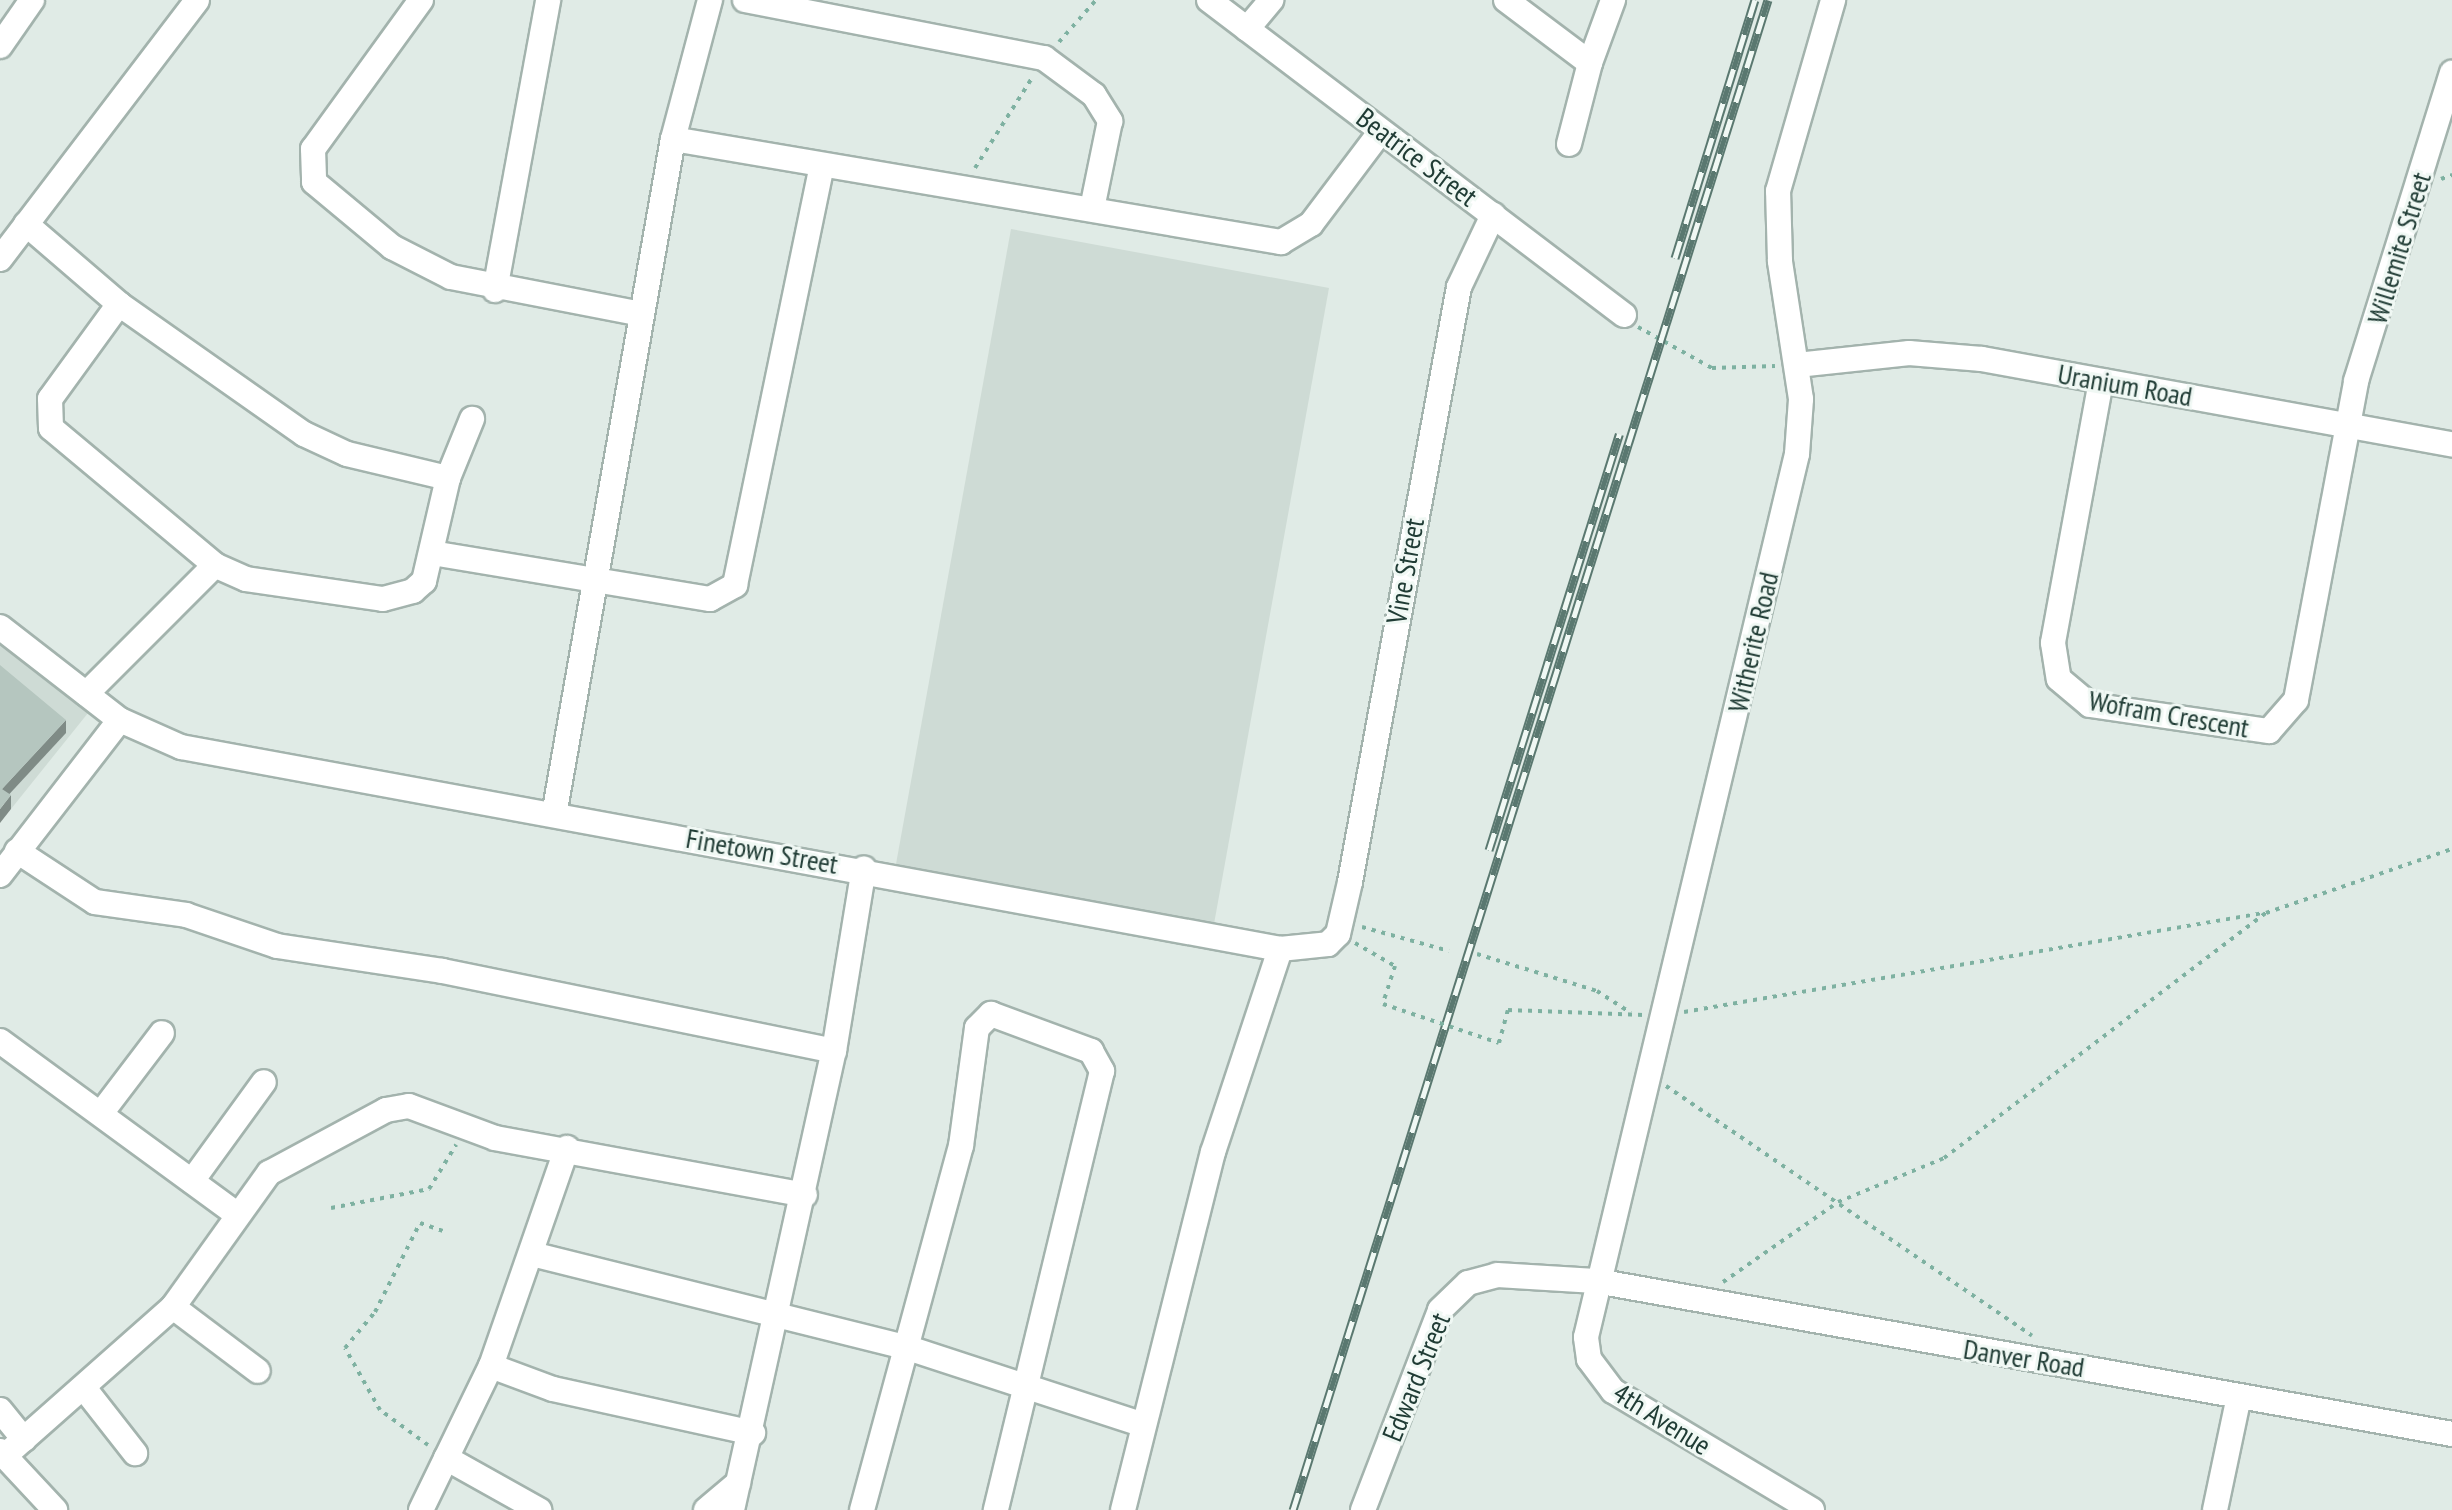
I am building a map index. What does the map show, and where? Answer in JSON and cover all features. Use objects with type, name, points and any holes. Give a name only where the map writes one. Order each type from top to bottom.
[{"type":"street","points":[[0,46],[32,0]]},
{"type":"street","points":[[0,259],[197,0]]},
{"type":"street","points":[[421,0],[313,149],[309,168],[321,189],[392,247],[495,290],[641,314]]},
{"type":"street","points":[[495,290],[548,0]]},
{"type":"street","points":[[554,815],[673,139],[710,0]]},
{"type":"street","points":[[745,0],[1044,58],[1094,95],[1110,121],[1092,209]]},
{"type":"street","name":"Beatrice Street","points":[[1209,0],[1624,315]]},
{"type":"street","points":[[1247,29],[1271,0]]},
{"type":"street","points":[[1506,0],[1590,63]]},
{"type":"street","points":[[1569,144],[1590,63],[1613,0]]},
{"type":"street","name":"Witherite Road","points":[[1596,1281],[1797,454],[1797,365],[1780,261],[1778,191],[1833,0]]},
{"type":"street","name":"Willemite Street","points":[[2348,424],[2452,73]]},
{"type":"street","points":[[673,139],[821,170],[1092,209],[1281,242],[1311,224],[1381,131]]},
{"type":"street","points":[[432,553],[596,574],[710,599],[735,585],[821,170]]},
{"type":"street","name":"Vine Street","points":[[1340,927],[1435,396],[1459,287],[1493,215]]},
{"type":"street","points":[[26,224],[119,304],[304,434],[347,454],[448,478]]},
{"type":"street","points":[[119,304],[50,399],[51,428],[215,565],[246,579],[383,599],[424,581],[448,478],[472,419]]},
{"type":"street","name":"Uranium Road","points":[[1797,365],[1909,353],[2101,381],[2452,444]]},
{"type":"street","name":"Wofram Crescent","points":[[2101,381],[2051,660],[2069,693],[2090,705],[2161,718],[2254,732],[2288,715],[2302,677],[2348,424]]},
{"type":"street","points":[[86,694],[215,565]]},
{"type":"street","name":"Finetown Street","points":[[0,627],[120,720],[181,747],[864,868],[1280,949],[1309,949],[1340,927]]},
{"type":"street","points":[[0,875],[120,720]]},
{"type":"street","points":[[17,851],[95,902],[186,915],[277,946],[458,974],[834,1051]]},
{"type":"street","points":[[732,1510],[753,1433],[776,1316],[805,1195],[834,1051],[864,868]]},
{"type":"street","points":[[1123,1510],[1213,1152],[1280,949]]},
{"type":"street","points":[[862,1510],[961,1146],[977,1028],[986,1014],[998,1014],[1102,1061],[996,1510]]},
{"type":"street","points":[[102,1112],[162,1033]]},
{"type":"street","points":[[0,1041],[102,1112],[236,1214]]},
{"type":"street","points":[[192,1181],[264,1082]]},
{"type":"street","points":[[11,1448],[84,1388],[173,1307],[236,1214],[275,1168],[386,1110],[409,1106],[465,1129],[805,1195]]},
{"type":"street","points":[[421,1510],[491,1366],[536,1255],[567,1148]]},
{"type":"street","points":[[536,1255],[905,1347],[1144,1425]]},
{"type":"street","name":"Edward Street","points":[[1363,1510],[1448,1299],[1497,1275],[1596,1281]]},
{"type":"street","name":"Danver Road","points":[[1596,1281],[2452,1434]]},
{"type":"street","name":"4th Avenue","points":[[1596,1281],[1587,1346],[1603,1381],[1812,1510]]},
{"type":"street","points":[[173,1307],[258,1371]]},
{"type":"street","points":[[491,1366],[553,1389],[753,1433]]},
{"type":"street","points":[[84,1388],[135,1453]]},
{"type":"street","points":[[2215,1510],[2239,1396]]},
{"type":"street","points":[[0,1410],[11,1448],[55,1510]]},
{"type":"street","points":[[446,1458],[539,1510]]},
{"type":"street","points":[[706,1510],[738,1483]]},
{"type":"path","points":[[961,191],[1044,58],[1096,0]]},
{"type":"path","points":[[1624,315],[1712,368],[1797,365]]},
{"type":"path","points":[[1340,927],[1395,966],[1383,1004],[1499,1043],[1508,1010],[1661,1016],[2266,913],[2452,849]]},
{"type":"path","points":[[1695,1301],[1838,1202],[1944,1158],[2266,913]]},
{"type":"path","points":[[1340,927],[1449,951]]},
{"type":"path","points":[[1477,954],[1597,991],[1634,1014]]},
{"type":"path","points":[[1647,1073],[2040,1341]]},
{"type":"path","points":[[331,1208],[429,1189],[465,1129]]},
{"type":"path","points":[[443,1231],[420,1223],[375,1312],[345,1348],[380,1410],[446,1458]]},
{"type":"shaded area","points":[[1011,229],[1329,288],[1214,924],[896,864]]},
{"type":"shaded area","points":[[0,645],[88,713],[11,809],[0,801]]},
{"type":"building","points":[[0,665],[66,720],[2,789],[11,795],[0,809]]},
{"type":"railway","points":[[1675,258],[1755,0]]},
{"type":"railway","points":[[1293,1510],[1768,0]]},
{"type":"railway","points":[[1489,850],[1619,434]]}]
